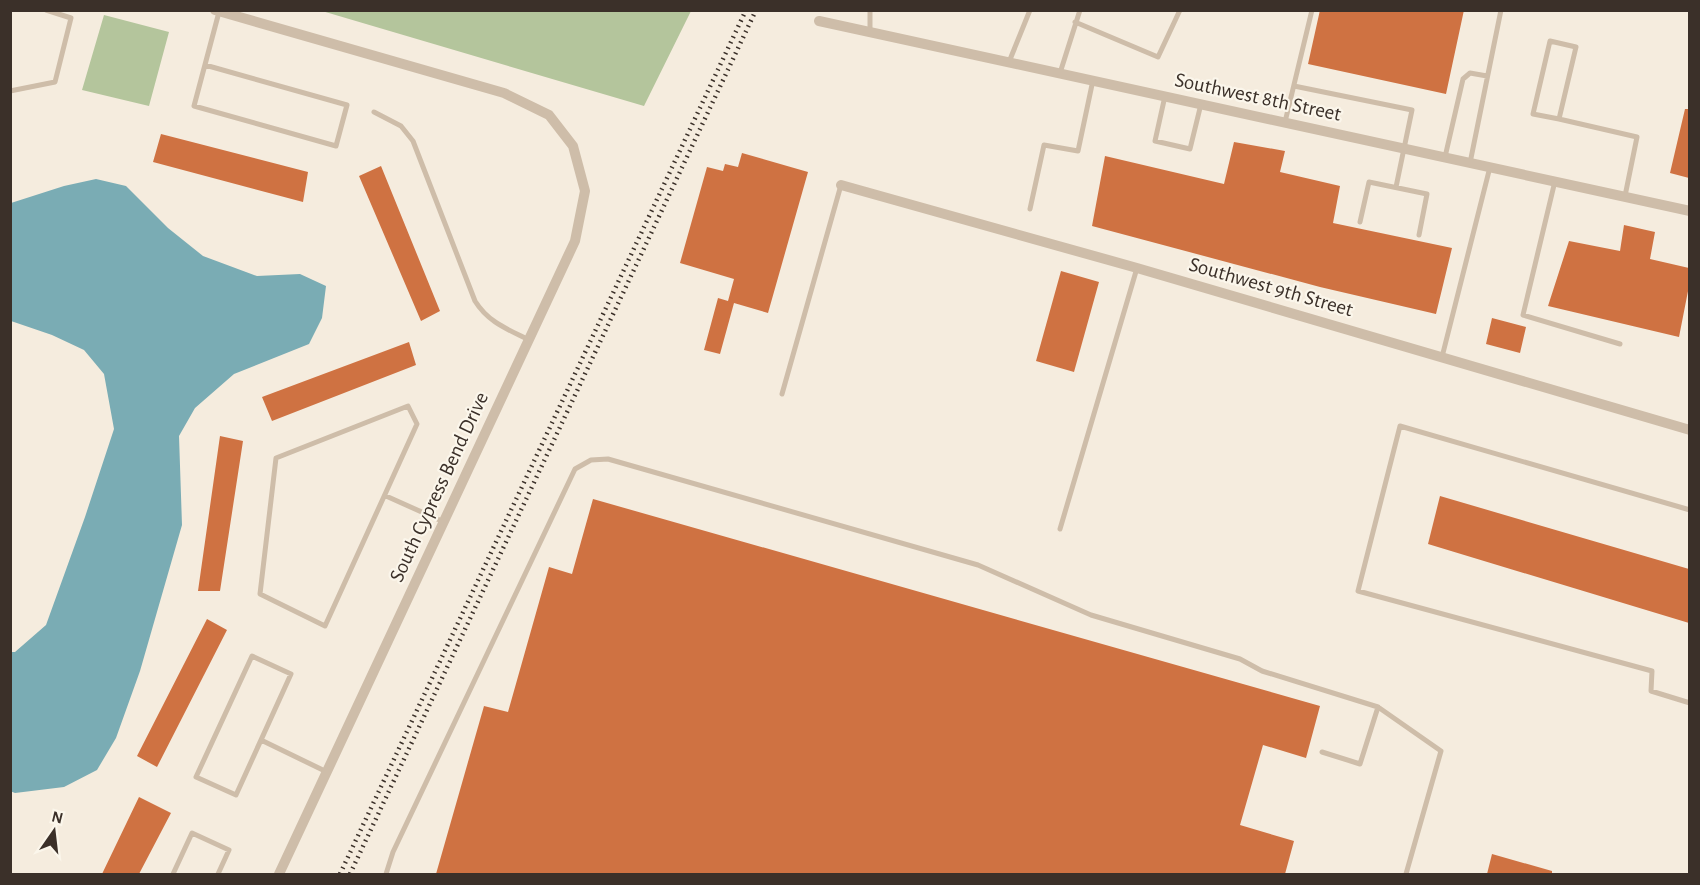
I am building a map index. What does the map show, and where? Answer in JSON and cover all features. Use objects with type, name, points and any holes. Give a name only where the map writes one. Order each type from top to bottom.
[{"type":"street","name":"South Cypress Bend Drive","points":[[217,11],[504,93],[549,115],[573,146],[585,191],[575,241],[279,874]]},
{"type":"street","name":"Southwest 8th Street","points":[[819,21],[1689,210]]},
{"type":"street","name":"Southwest 9th Street","points":[[841,185],[1137,268],[1689,430]]},
{"type":"lane","points":[[10,92],[55,82],[71,18],[46,10]]},
{"type":"lane","points":[[870,10],[870,32]]},
{"type":"lane","points":[[1009,62],[1030,10]]},
{"type":"lane","points":[[1060,74],[1080,10]]},
{"type":"lane","points":[[1075,22],[1158,57],[1180,10]]},
{"type":"lane","points":[[1285,122],[1312,10]]},
{"type":"lane","points":[[1470,163],[1501,10]]},
{"type":"lane","points":[[205,65],[348,105],[336,146],[194,106],[217,11]]},
{"type":"lane","points":[[1559,119],[1576,47],[1550,41],[1533,114],[1637,137],[1625,196]]},
{"type":"lane","points":[[1445,157],[1463,79],[1470,73],[1487,76]]},
{"type":"lane","points":[[1030,208],[1044,145],[1078,151],[1092,80]]},
{"type":"lane","points":[[1294,86],[1412,110],[1396,187]]},
{"type":"lane","points":[[1165,96],[1155,141],[1190,148],[1201,104]]},
{"type":"lane","points":[[374,112],[401,126],[413,141],[475,301],[484,315],[499,326],[529,340]]},
{"type":"lane","points":[[1442,357],[1490,167]]},
{"type":"lane","points":[[1556,181],[1524,315],[1620,344]]},
{"type":"lane","points":[[1360,222],[1369,182],[1396,187],[1427,194],[1419,235]]},
{"type":"lane","points":[[782,394],[841,185]]},
{"type":"lane","points":[[1060,529],[1137,268]]},
{"type":"lane","points":[[408,406],[417,424],[386,496],[325,626],[260,594],[276,458],[408,406]]},
{"type":"lane","points":[[1689,510],[1400,426],[1358,591],[1652,671],[1652,691],[1689,703]]},
{"type":"lane","points":[[386,874],[393,852],[575,470],[591,460],[608,459],[978,565],[1091,615],[1240,659],[1262,672],[1378,707],[1441,751],[1406,874]]},
{"type":"lane","points":[[386,496],[444,522]]},
{"type":"lane","points":[[252,656],[291,674],[261,740],[236,795],[196,777],[252,656]]},
{"type":"lane","points":[[1322,752],[1360,764],[1378,707]]},
{"type":"lane","points":[[261,740],[327,771]]},
{"type":"lane","points":[[173,874],[192,833],[230,850],[218,874]]},
{"type":"green space","points":[[322,11],[691,11],[644,106]]},
{"type":"green space","points":[[104,15],[169,32],[149,106],[82,90]]},
{"type":"water","points":[[96,179],[126,186],[168,228],[203,256],[257,276],[300,274],[326,286],[322,318],[309,344],[234,374],[195,408],[179,436],[182,525],[140,671],[116,738],[97,770],[64,787],[15,793],[10,791],[11,652],[15,652],[46,625],[114,429],[104,374],[84,350],[52,335],[11,321],[11,203],[64,186]]},
{"type":"building","points":[[1320,10],[1464,10],[1446,94],[1308,64]]},
{"type":"building","points":[[1685,109],[1689,109],[1689,178],[1670,173]]},
{"type":"building","points":[[161,134],[308,172],[303,202],[153,162]]},
{"type":"building","points":[[1234,142],[1285,151],[1280,172],[1340,186],[1333,223],[1452,248],[1436,314],[1320,287],[1092,226],[1105,156],[1224,184]]},
{"type":"building","points":[[742,153],[808,172],[768,313],[734,303],[720,354],[704,350],[718,298],[728,301],[734,279],[680,263],[707,167],[723,171],[725,164],[738,167]]},
{"type":"building","points":[[381,166],[440,311],[421,321],[359,176]]},
{"type":"building","points":[[1624,225],[1655,232],[1650,259],[1689,268],[1689,286],[1679,337],[1548,306],[1569,241],[1620,251]]},
{"type":"building","points":[[1061,271],[1099,282],[1074,372],[1036,361]]},
{"type":"building","points":[[1492,318],[1526,327],[1520,353],[1486,344]]},
{"type":"building","points":[[409,342],[416,365],[272,421],[262,397]]},
{"type":"building","points":[[220,436],[243,441],[220,591],[198,591]]},
{"type":"building","points":[[1440,496],[1689,569],[1689,623],[1428,544]]},
{"type":"building","points":[[593,499],[1320,706],[1306,758],[1263,745],[1240,825],[1294,841],[1285,874],[436,874],[484,706],[508,712],[549,567],[572,574]]},
{"type":"building","points":[[207,619],[227,630],[157,767],[137,756]]},
{"type":"building","points":[[139,797],[171,813],[139,874],[102,874]]},
{"type":"building","points":[[1492,854],[1552,871],[1552,874],[1487,874]]},
{"type":"railway","points":[[340,874],[746,10]]},
{"type":"railway","points":[[350,874],[756,10]]}]
